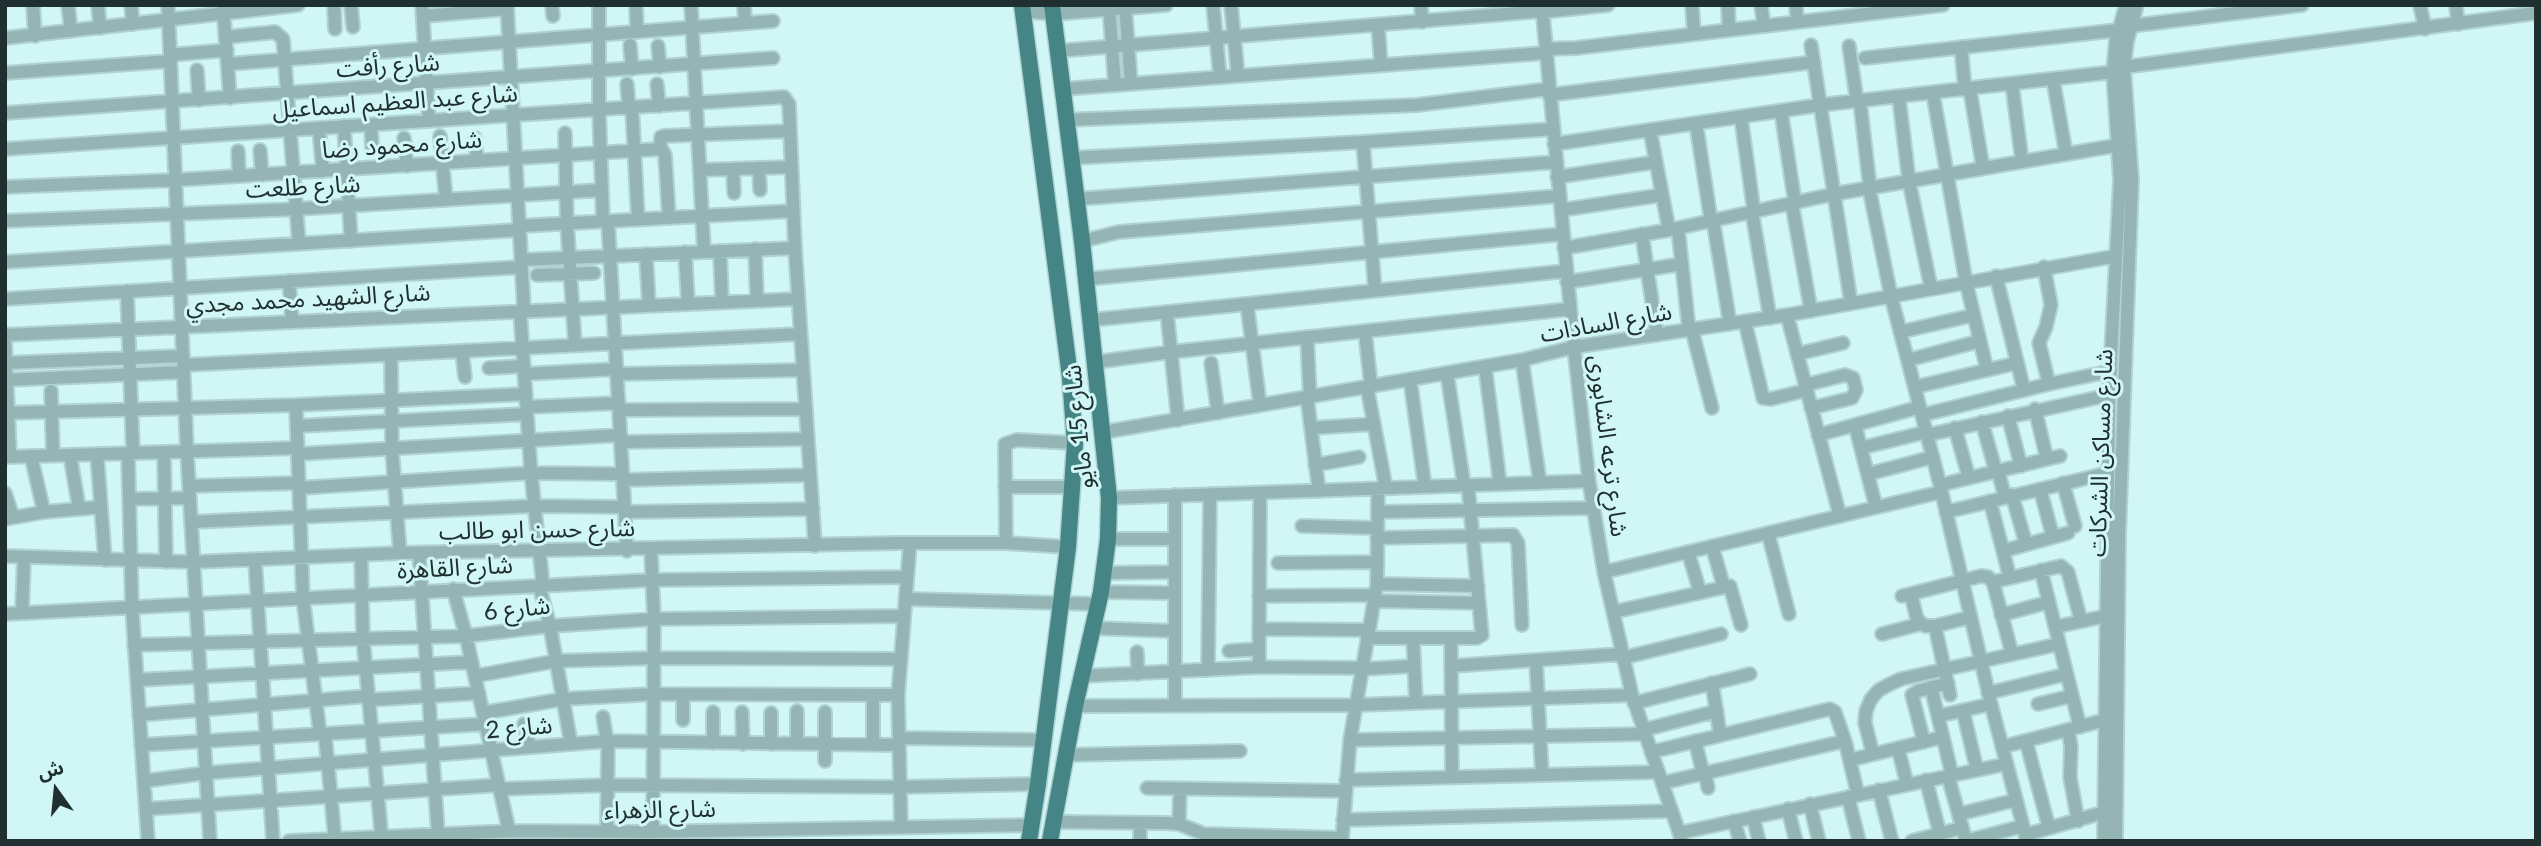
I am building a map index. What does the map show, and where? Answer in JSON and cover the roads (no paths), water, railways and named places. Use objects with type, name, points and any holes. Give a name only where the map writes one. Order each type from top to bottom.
[{"type":"main road","name":"شارع 15 مايو","points":[[1022,8],[1070,377],[1074,443],[1073,487],[1062,603],[1030,833]]},
{"type":"main road","name":"شارع 15 مايو","points":[[1051,841],[1065,755],[1104,573],[1109,498],[1082,241],[1052,10]]},
{"type":"street","points":[[33,5],[35,36]]},
{"type":"street","points":[[68,5],[71,31]]},
{"type":"street","points":[[98,5],[100,28]]},
{"type":"street","points":[[131,5],[133,24]]},
{"type":"street","points":[[168,5],[189,492],[210,841]]},
{"type":"street","points":[[5,38],[169,19],[200,10],[298,5]]},
{"type":"street","points":[[334,5],[335,29]]},
{"type":"street","points":[[351,5],[353,27]]},
{"type":"street","points":[[599,5],[600,153],[610,256],[627,551]]},
{"type":"street","points":[[636,5],[637,32]]},
{"type":"street","points":[[691,5],[704,252]]},
{"type":"street","points":[[744,5],[745,23]]},
{"type":"street","points":[[1022,8],[1052,10],[1166,5]]},
{"type":"street","points":[[1213,5],[1220,77]]},
{"type":"street","points":[[1231,5],[1238,76]]},
{"type":"street","points":[[1421,5],[1422,22]]},
{"type":"street","points":[[1057,51],[1216,40],[1608,5]]},
{"type":"street","points":[[1692,5],[1695,33]]},
{"type":"street","points":[[1728,5],[1730,29]]},
{"type":"street","points":[[1761,5],[1763,26]]},
{"type":"street","points":[[1796,5],[1797,22]]},
{"type":"street","points":[[1062,89],[1545,51],[1797,22],[1831,12],[1940,5]]},
{"type":"street","points":[[2118,70],[2126,5]]},
{"type":"street","points":[[2124,28],[2137,5]]},
{"type":"street","points":[[1865,58],[2302,5]]},
{"type":"street","points":[[2420,5],[2425,29]]},
{"type":"street","points":[[2456,5],[2458,24]]},
{"type":"street","points":[[2487,5],[2489,20]]},
{"type":"street","points":[[429,121],[423,10],[507,7],[513,116],[520,133],[515,159],[531,473],[541,585],[571,744]]},
{"type":"street","points":[[1125,7],[1131,84]]},
{"type":"street","points":[[254,8],[256,34]]},
{"type":"street","points":[[1109,8],[1115,85]]},
{"type":"street","points":[[224,9],[230,98]]},
{"type":"street","name":"شارع ترعه الشابورى","points":[[1542,9],[1570,309],[1593,508],[1604,572],[1633,699],[1681,837]]},
{"type":"street","points":[[1554,144],[1821,105],[2012,85],[2536,13]]},
{"type":"street","points":[[228,64],[773,21]]},
{"type":"street","points":[[1378,25],[1381,65]]},
{"type":"street","points":[[226,37],[275,32],[281,36],[299,244]]},
{"type":"street","points":[[630,45],[632,68]]},
{"type":"street","points":[[1811,45],[1851,303]]},
{"type":"street","points":[[658,46],[660,66]]},
{"type":"street","points":[[1849,46],[1869,188],[1891,296],[1941,488],[1988,695],[2025,834]]},
{"type":"street","points":[[1961,47],[1983,168]]},
{"type":"street","points":[[5,73],[171,58],[227,50]]},
{"type":"street","name":"شارع رأفت","points":[[5,113],[773,58]]},
{"type":"street","points":[[1066,120],[1417,105],[1814,62]]},
{"type":"street","points":[[197,70],[199,100]]},
{"type":"street","name":"شارع مساكن الشركات","points":[[2116,841],[2113,536],[2108,473],[2109,395],[2120,181],[2118,70]]},
{"type":"street","name":"شارع مساكن الشركات","points":[[2104,841],[2106,616],[2113,536],[2132,180],[2118,70]]},
{"type":"street","points":[[2053,79],[2066,154]]},
{"type":"street","points":[[627,84],[638,219]]},
{"type":"street","points":[[657,84],[659,106]]},
{"type":"street","points":[[2012,85],[2022,161]]},
{"type":"street","points":[[1933,94],[1966,282],[1987,370]]},
{"type":"street","name":"شارع عبد العظيم اسماعيل","points":[[5,149],[781,97],[787,99],[790,131]]},
{"type":"street","points":[[1899,97],[1909,181],[1931,288]]},
{"type":"street","points":[[1781,111],[1811,311]]},
{"type":"street","points":[[1741,117],[1770,318]]},
{"type":"street","points":[[1696,123],[1730,324]]},
{"type":"street","points":[[371,125],[372,147]]},
{"type":"street","points":[[344,126],[351,241]]},
{"type":"street","points":[[319,128],[323,171]]},
{"type":"street","points":[[1071,158],[1553,129]]},
{"type":"street","points":[[1650,130],[1662,195],[1682,264],[1690,330],[1712,408]]},
{"type":"street","points":[[790,131],[794,248],[815,546]]},
{"type":"street","name":"شارع محمود رضا","points":[[5,187],[176,180],[600,153],[661,148],[663,136],[790,131]]},
{"type":"street","points":[[565,133],[567,223],[575,345]]},
{"type":"street","points":[[440,136],[446,200]]},
{"type":"street","points":[[404,138],[407,166]]},
{"type":"street","points":[[475,138],[477,161]]},
{"type":"street","points":[[1363,142],[1375,290]]},
{"type":"street","points":[[1564,248],[1674,229],[1834,194],[2119,145]]},
{"type":"street","points":[[661,148],[665,155],[669,217]]},
{"type":"street","points":[[260,150],[262,175]]},
{"type":"street","points":[[237,151],[239,176]]},
{"type":"street","points":[[1077,199],[1556,162]]},
{"type":"street","points":[[1557,177],[1656,162]]},
{"type":"street","points":[[700,170],[791,167]]},
{"type":"street","points":[[759,168],[760,190]]},
{"type":"street","points":[[733,169],[734,193]]},
{"type":"street","name":"شارع طلعت","points":[[5,221],[296,209],[602,190]]},
{"type":"street","points":[[1560,210],[1662,195]]},
{"type":"street","points":[[1082,241],[1119,232],[1559,196]]},
{"type":"street","points":[[5,262],[351,241],[567,223],[793,211]]},
{"type":"street","points":[[1086,279],[1563,234]]},
{"type":"street","points":[[1642,234],[1647,269],[1655,287],[1657,335]]},
{"type":"street","points":[[5,299],[289,281],[569,258],[794,248]]},
{"type":"street","points":[[755,249],[757,300]]},
{"type":"street","points":[[720,251],[722,302]]},
{"type":"street","points":[[685,253],[688,303]]},
{"type":"street","points":[[646,254],[649,305]]},
{"type":"street","name":"شارع السادات","points":[[1104,432],[1522,360],[1574,347],[1770,318],[2116,256]]},
{"type":"street","points":[[1091,320],[1375,290],[1567,276],[1682,264]]},
{"type":"street","points":[[2044,267],[2051,305],[2039,343],[2049,384]]},
{"type":"street","points":[[537,275],[594,273]]},
{"type":"street","points":[[1996,276],[2024,390]]},
{"type":"street","points":[[289,281],[292,321]]},
{"type":"street","points":[[127,291],[131,411],[130,561],[148,841]]},
{"type":"street","name":"شارع الشهيد محمد مجدي","points":[[5,335],[798,299]]},
{"type":"street","points":[[1247,304],[1260,405]]},
{"type":"street","points":[[1096,362],[1570,309]]},
{"type":"street","points":[[1167,312],[1178,420]]},
{"type":"street","points":[[1787,315],[1840,516]]},
{"type":"street","points":[[1900,332],[1974,315]]},
{"type":"street","points":[[1745,322],[1762,394],[1767,400],[1840,375],[1853,378],[1856,395],[1811,408]]},
{"type":"street","points":[[1054,822],[1180,824],[1204,834],[1342,839],[1350,740],[1375,593],[1378,512],[1382,488],[1365,331]]},
{"type":"street","points":[[6,380],[130,374],[184,364],[800,334]]},
{"type":"street","points":[[1307,337],[1308,397],[1318,491]]},
{"type":"street","points":[[1908,360],[1980,341]]},
{"type":"street","points":[[5,342],[8,457],[187,451],[393,450],[529,441],[807,439]]},
{"type":"street","points":[[1797,354],[1843,343]]},
{"type":"street","points":[[462,351],[465,377]]},
{"type":"street","points":[[391,355],[391,422],[400,553]]},
{"type":"street","points":[[6,363],[129,358],[184,364]]},
{"type":"street","points":[[1522,360],[1540,483]]},
{"type":"street","points":[[1211,363],[1218,413]]},
{"type":"street","points":[[1915,387],[2017,363]]},
{"type":"street","points":[[1485,366],[1500,484]]},
{"type":"street","points":[[489,368],[617,371],[803,370]]},
{"type":"street","points":[[1818,435],[2111,371]]},
{"type":"street","points":[[1259,629],[1413,638],[1476,638],[1482,635],[1470,510],[1447,373]]},
{"type":"street","points":[[1410,379],[1425,487]]},
{"type":"street","points":[[51,391],[53,455]]},
{"type":"street","points":[[1861,448],[2109,395]]},
{"type":"street","points":[[7,413],[131,411],[391,400],[806,409]]},
{"type":"street","points":[[296,405],[303,598],[316,701],[328,764],[335,839]]},
{"type":"street","points":[[297,426],[391,422],[526,405]]},
{"type":"street","points":[[1604,572],[1876,507],[1969,478],[2053,458],[2035,409]]},
{"type":"street","points":[[2008,416],[2021,466]]},
{"type":"street","points":[[1982,422],[1997,471],[2026,544]]},
{"type":"street","points":[[1311,428],[1374,424]]},
{"type":"street","points":[[1855,425],[1876,507]]},
{"type":"street","points":[[1955,428],[1969,478]]},
{"type":"street","points":[[1006,544],[1004,446],[1013,440],[1074,443]]},
{"type":"street","points":[[164,452],[166,562]]},
{"type":"street","points":[[97,454],[105,560]]},
{"type":"street","points":[[70,455],[79,508]]},
{"type":"street","points":[[31,456],[44,512]]},
{"type":"street","points":[[1315,465],[1359,457]]},
{"type":"street","points":[[1868,474],[1933,457]]},
{"type":"street","points":[[129,499],[165,498],[189,492],[531,473],[623,477],[810,475]]},
{"type":"street","points":[[1946,512],[2108,473]]},
{"type":"street","points":[[1109,498],[1589,481]]},
{"type":"street","points":[[2003,551],[2072,530],[2063,483]]},
{"type":"street","points":[[1005,487],[1073,487]]},
{"type":"street","points":[[2039,489],[2053,537]]},
{"type":"street","points":[[1259,667],[1260,492]]},
{"type":"street","points":[[5,493],[9,518],[101,506]]},
{"type":"street","points":[[1208,670],[1210,494]]},
{"type":"street","points":[[1175,495],[1175,705]]},
{"type":"street","points":[[1990,501],[2010,578]]},
{"type":"street","points":[[191,522],[534,506],[625,510],[813,509]]},
{"type":"street","points":[[1378,512],[1593,508]]},
{"type":"street","points":[[1302,526],[1377,533],[1513,535],[1517,538],[1522,625]]},
{"type":"street","points":[[1768,533],[1788,614]]},
{"type":"street","points":[[1108,539],[1175,539]]},
{"type":"street","points":[[901,827],[898,695],[910,543]]},
{"type":"street","name":"شارع حسن ابو طالب","points":[[5,556],[194,562],[400,553],[627,551],[910,543],[1068,547]]},
{"type":"street","points":[[1712,546],[1724,587]]},
{"type":"street","points":[[651,550],[654,619],[651,835]]},
{"type":"street","points":[[1688,552],[1700,592]]},
{"type":"street","points":[[419,553],[434,789],[426,837]]},
{"type":"street","points":[[361,555],[365,668],[382,838]]},
{"type":"street","points":[[22,613],[23,557]]},
{"type":"street","points":[[255,560],[273,841]]},
{"type":"street","points":[[1278,563],[1377,562]]},
{"type":"street","points":[[1993,582],[2061,566],[2066,568],[2081,621]]},
{"type":"street","points":[[2041,570],[2072,696],[2074,728],[2070,777],[2078,821]]},
{"type":"street","points":[[1104,573],[1175,572]]},
{"type":"street","points":[[1920,624],[1907,595],[1985,576],[1993,582],[2012,654]]},
{"type":"street","name":"شارع القاهرة","points":[[5,614],[652,580],[907,577]]},
{"type":"street","points":[[1259,596],[1375,593],[1478,586]]},
{"type":"street","points":[[1613,612],[1732,586],[1741,625]]},
{"type":"street","points":[[453,589],[511,834]]},
{"type":"street","points":[[906,599],[1062,603],[1175,593]]},
{"type":"street","points":[[1375,593],[1479,603]]},
{"type":"street","points":[[2001,615],[2049,602]]},
{"type":"street","name":"شارع 6","points":[[134,645],[466,636],[550,626],[654,619],[904,616]]},
{"type":"street","points":[[2055,627],[2106,616]]},
{"type":"street","points":[[1882,634],[1920,624],[1935,626],[1971,617]]},
{"type":"street","points":[[1924,742],[1912,695],[1931,687],[1949,689],[1935,626]]},
{"type":"street","points":[[1091,628],[1175,631]]},
{"type":"street","points":[[1451,666],[1622,656],[1721,634]]},
{"type":"street","points":[[1413,638],[1416,703]]},
{"type":"street","points":[[1451,638],[1452,777]]},
{"type":"street","points":[[1873,754],[1865,723],[1866,711],[1879,690],[1901,679],[2059,644]]},
{"type":"street","points":[[1229,651],[1259,649]]},
{"type":"street","points":[[1137,652],[1138,674]]},
{"type":"street","points":[[475,676],[556,661],[653,658],[901,659]]},
{"type":"street","points":[[1536,660],[1542,775]]},
{"type":"street","points":[[137,680],[472,662]]},
{"type":"street","points":[[1081,676],[1259,667],[1414,666]]},
{"type":"street","points":[[1938,716],[1963,710],[1988,695],[2066,672]]},
{"type":"street","points":[[1075,706],[1356,705],[1633,699],[1749,674]]},
{"type":"street","points":[[1712,683],[1720,734]]},
{"type":"street","points":[[1931,687],[1965,837]]},
{"type":"street","points":[[139,715],[316,701],[479,693]]},
{"type":"street","points":[[141,745],[430,728],[484,719],[563,699],[653,694],[898,695]]},
{"type":"street","points":[[682,694],[683,720]]},
{"type":"street","points":[[873,695],[873,745]]},
{"type":"street","points":[[2038,704],[2072,696]]},
{"type":"street","points":[[1651,752],[1827,709],[1835,712],[1850,760],[1859,841]]},
{"type":"street","points":[[1963,710],[1976,770]]},
{"type":"street","points":[[797,711],[797,744]]},
{"type":"street","points":[[1350,740],[1644,732],[1717,711]]},
{"type":"street","points":[[713,712],[713,743]]},
{"type":"street","points":[[742,712],[743,744]]},
{"type":"street","points":[[825,712],[825,761]]},
{"type":"street","points":[[771,713],[771,744]]},
{"type":"street","points":[[603,717],[608,741],[608,785],[614,835]]},
{"type":"street","points":[[2002,747],[2105,720]]},
{"type":"street","points":[[524,724],[530,747]]},
{"type":"street","points":[[1850,760],[1943,737]]},
{"type":"street","name":"شارع 2","points":[[144,781],[608,741],[873,745],[899,742],[1044,740]]},
{"type":"street","points":[[1695,741],[1709,788]]},
{"type":"street","points":[[1147,788],[1346,785],[1452,777],[1542,775],[1660,777],[1704,773],[1845,741]]},
{"type":"street","points":[[2026,741],[2049,828]]},
{"type":"street","points":[[1898,748],[1907,784]]},
{"type":"street","points":[[1065,755],[1240,751]]},
{"type":"street","points":[[1681,837],[1734,821],[2006,764]]},
{"type":"street","points":[[1926,780],[1940,834]]},
{"type":"street","points":[[146,808],[499,787],[900,787],[1038,783]]},
{"type":"street","points":[[1180,789],[1180,824]]},
{"type":"street","points":[[1880,790],[1892,841]]},
{"type":"street","points":[[1959,814],[2016,800]]},
{"type":"street","points":[[1810,804],[1819,841]]},
{"type":"street","points":[[1788,810],[1796,841]]},
{"type":"street","points":[[1343,820],[1671,811]]},
{"type":"street","points":[[1912,841],[1940,834],[1965,837],[2025,834],[2105,812]]},
{"type":"street","points":[[1753,817],[1759,841]]},
{"type":"street","points":[[1734,821],[1740,841]]},
{"type":"street","points":[[1140,824],[1140,841]]},
{"type":"street","name":"شارع الزهراء","points":[[289,841],[511,834],[822,835],[901,827],[1030,833]]}]
